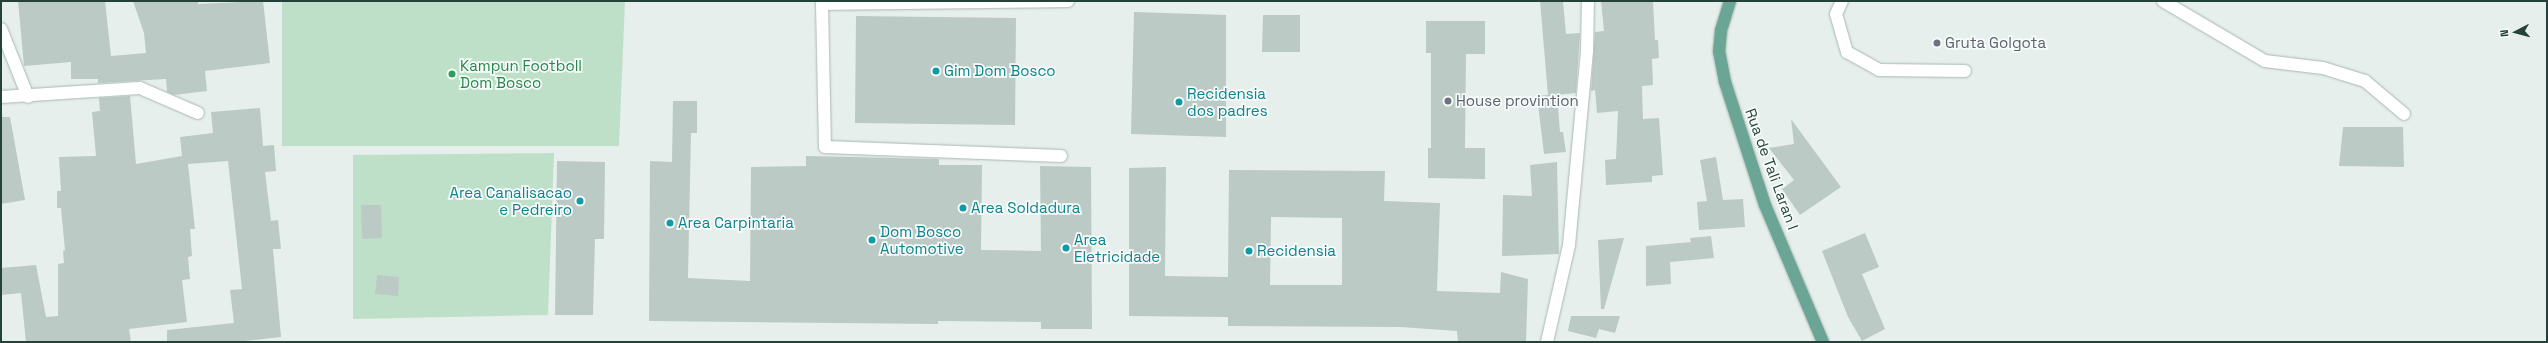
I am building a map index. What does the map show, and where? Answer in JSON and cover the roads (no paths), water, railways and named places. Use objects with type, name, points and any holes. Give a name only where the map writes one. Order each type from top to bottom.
[{"type":"main road","name":"Rua de Tali Laran I","points":[[1730,1],[1721,30],[1719,51],[1725,82],[1765,205],[1823,342]]},
{"type":"street","points":[[1061,156],[825,147],[822,4],[1068,1]]},
{"type":"street","points":[[1547,342],[1569,245],[1587,51],[1588,1]]},
{"type":"street","points":[[1842,1],[1836,14],[1847,52],[1879,70],[1964,71]]},
{"type":"street","points":[[2163,1],[2245,52],[2265,61],[2323,68],[2365,81],[2404,114]]},
{"type":"street","points":[[1,29],[28,97]]},
{"type":"street","points":[[1,97],[28,97],[140,88],[198,113]]},
{"type":"place","name":"Gruta Golgota","points":[[1937,43]]},
{"type":"place","name":"Gim Dom Bosco","points":[[936,71]]},
{"type":"place","name":"Kampun Footboll Dom Bosco","points":[[452,74]]},
{"type":"place","name":"House provintion","points":[[1448,101]]},
{"type":"place","name":"Recidensia dos padres","points":[[1179,102]]},
{"type":"place","name":"Area Canalisacao e Pedreiro","points":[[580,201]]},
{"type":"place","name":"Area Soldadura","points":[[963,208]]},
{"type":"place","name":"Area Carpintaria","points":[[670,223]]},
{"type":"place","name":"Dom Bosco Automotive","points":[[872,240]]},
{"type":"place","name":"Area Eletricidade","points":[[1066,248]]},
{"type":"place","name":"Recidensia","points":[[1249,251]]}]
